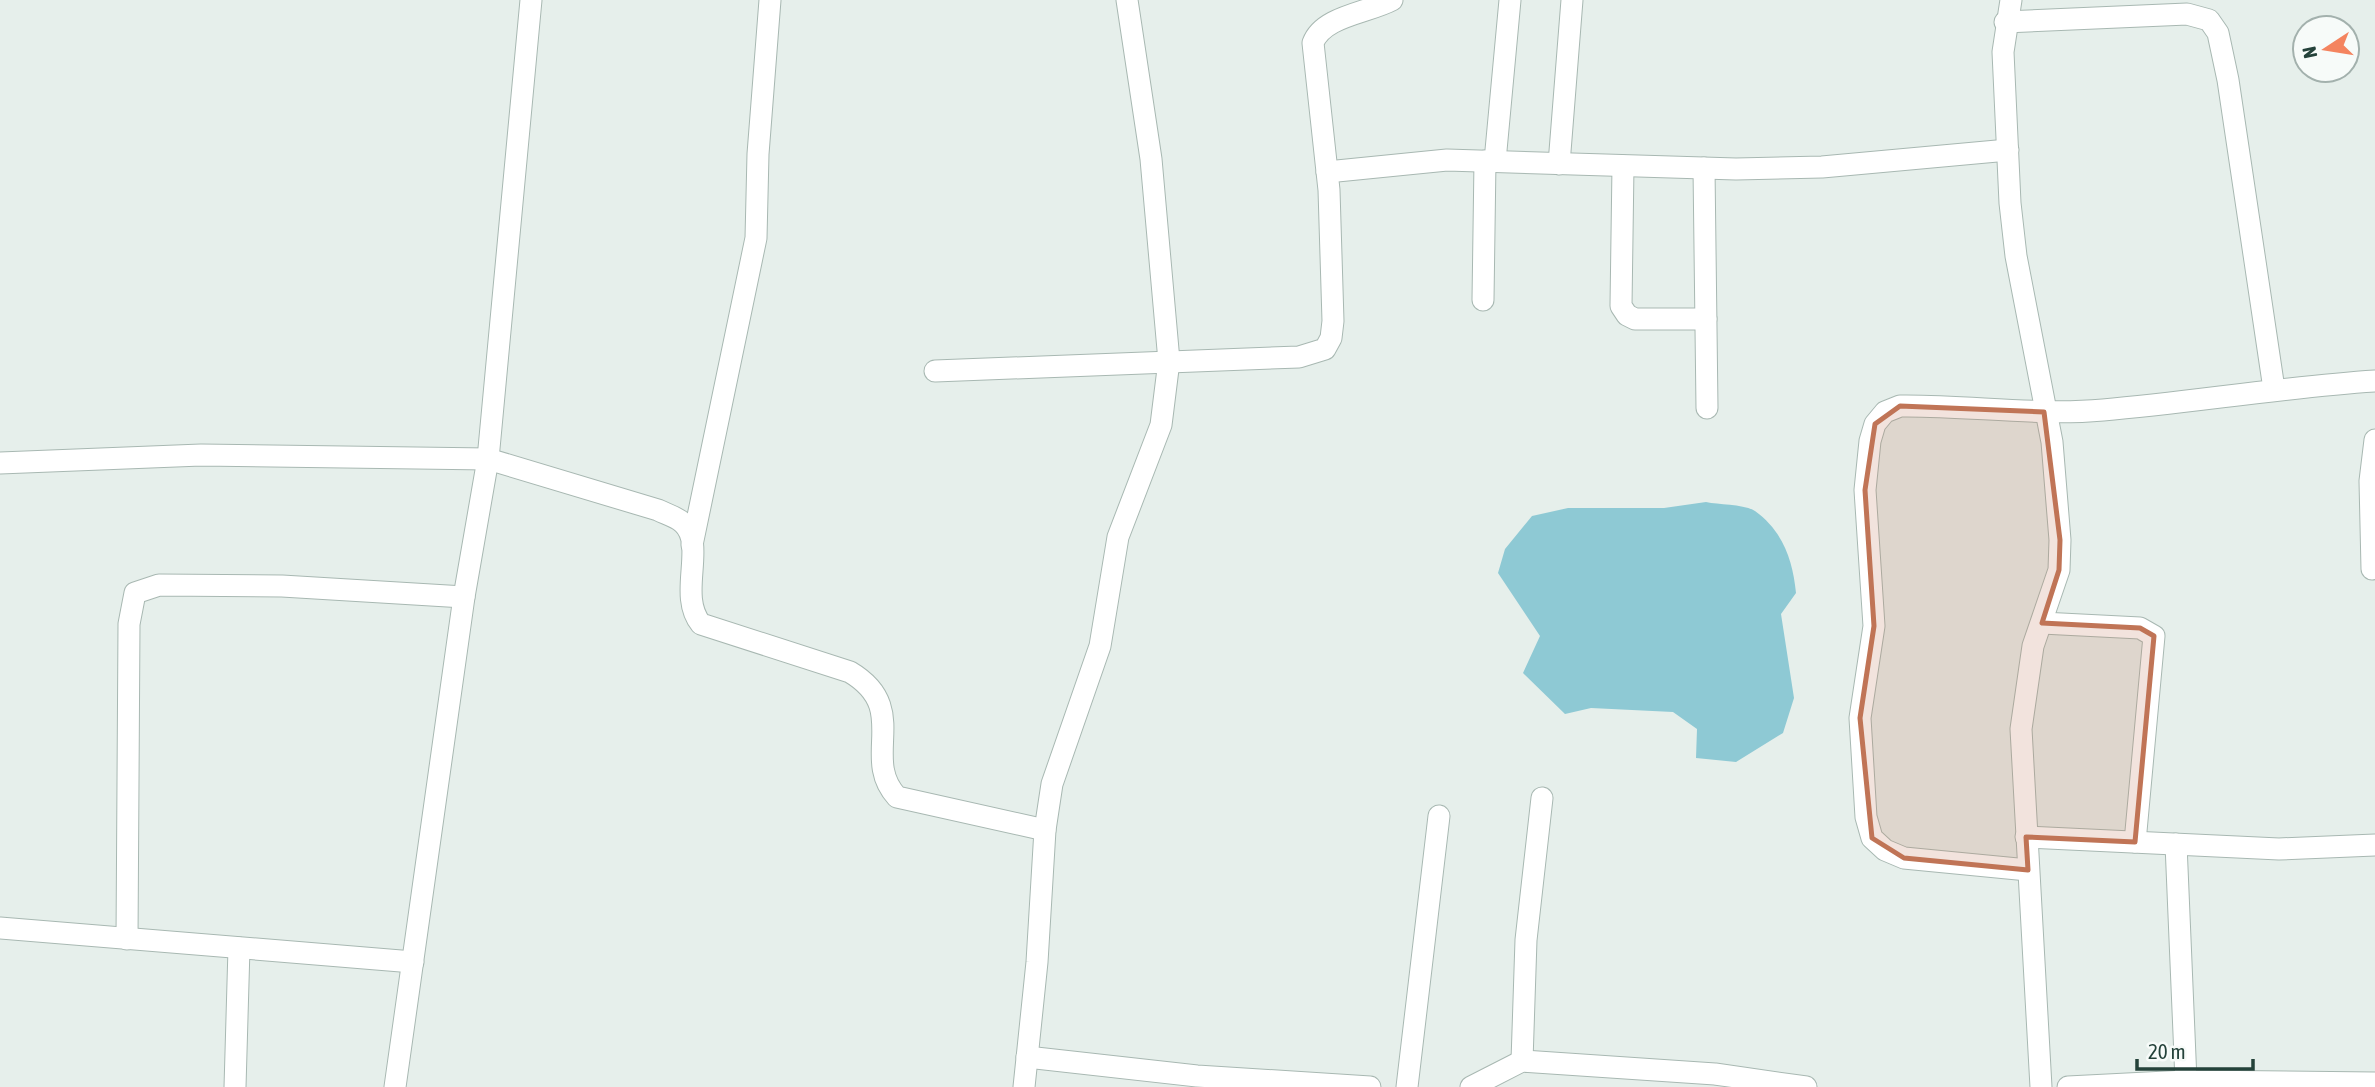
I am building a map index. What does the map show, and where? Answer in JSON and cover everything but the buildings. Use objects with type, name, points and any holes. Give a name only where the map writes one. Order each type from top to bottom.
[{"type":"street","points":[[395,1087],[464,597],[488,459],[531,0]]},
{"type":"street","points":[[771,0],[758,153],[756,238],[692,545],[690,597],[693,614],[701,624],[850,672],[868,683],[878,696],[882,712],[884,774],[888,787],[897,797],[1045,830]]},
{"type":"street","points":[[1024,1087],[1037,962],[1045,830],[1052,784],[1100,646],[1118,537],[1161,425],[1169,361],[1151,159],[1126,0]]},
{"type":"street","points":[[935,372],[1299,358],[1325,349],[1331,338],[1333,321],[1327,172],[1313,43],[1317,32],[1392,0]]},
{"type":"street","points":[[1482,300],[1490,161],[1510,0]]},
{"type":"street","points":[[1559,164],[1572,0]]},
{"type":"street","points":[[2011,0],[2003,52],[2016,256],[2044,412],[2052,442],[2060,540],[2059,570],[2034,646],[2021,729],[2041,1087]]},
{"type":"street","points":[[2006,22],[2187,15],[2209,20],[2218,33],[2228,80],[2274,389]]},
{"type":"street","points":[[1327,172],[1425,161],[1703,168],[1822,167],[2008,149]]},
{"type":"street","points":[[1623,166],[1621,306],[1627,316],[1635,319],[1706,319]]},
{"type":"street","points":[[1703,168],[1707,408]]},
{"type":"street","points":[[2028,870],[1904,858],[1885,850],[1872,838],[1866,817],[1860,718],[1874,626],[1865,490],[1870,441],[1875,424],[1885,412],[1900,406],[1935,405],[2044,412],[2102,410],[2274,389],[2375,381]]},
{"type":"street","points":[[2372,569],[2370,481],[2375,440]]},
{"type":"street","points":[[0,463],[201,455],[488,459],[658,510],[682,522],[690,531],[692,545]]},
{"type":"street","points":[[127,939],[129,624],[135,593],[159,585],[269,586],[464,597]]},
{"type":"street","points":[[2042,623],[2140,628],[2154,636],[2135,842]]},
{"type":"street","points":[[1522,1061],[1526,940],[1542,798]]},
{"type":"street","points":[[1407,1087],[1439,816]]},
{"type":"street","points":[[2026,836],[2279,849],[2375,845]]},
{"type":"street","points":[[2176,844],[2186,1082]]},
{"type":"street","points":[[0,928],[413,962]]},
{"type":"street","points":[[235,1087],[239,948]]},
{"type":"street","points":[[1027,1057],[1268,1084],[1370,1087]]},
{"type":"street","points":[[1472,1087],[1522,1061],[1715,1074],[1806,1087]]},
{"type":"street","points":[[2068,1087],[2186,1082],[2375,1083]]},
{"type":"highlighted area","points":[[1900,406],[2044,412],[2060,540],[2059,570],[2042,623],[2140,628],[2154,636],[2135,842],[2026,837],[2028,870],[1904,858],[1872,838],[1860,718],[1874,626],[1865,490],[1875,424]]},
{"type":"water","points":[[1706,502],[1745,507],[1765,519],[1785,548],[1796,593],[1781,614],[1794,698],[1783,733],[1736,762],[1696,758],[1697,729],[1673,712],[1591,708],[1565,714],[1523,673],[1540,636],[1498,573],[1505,549],[1532,516],[1568,508],[1664,508]]}]
